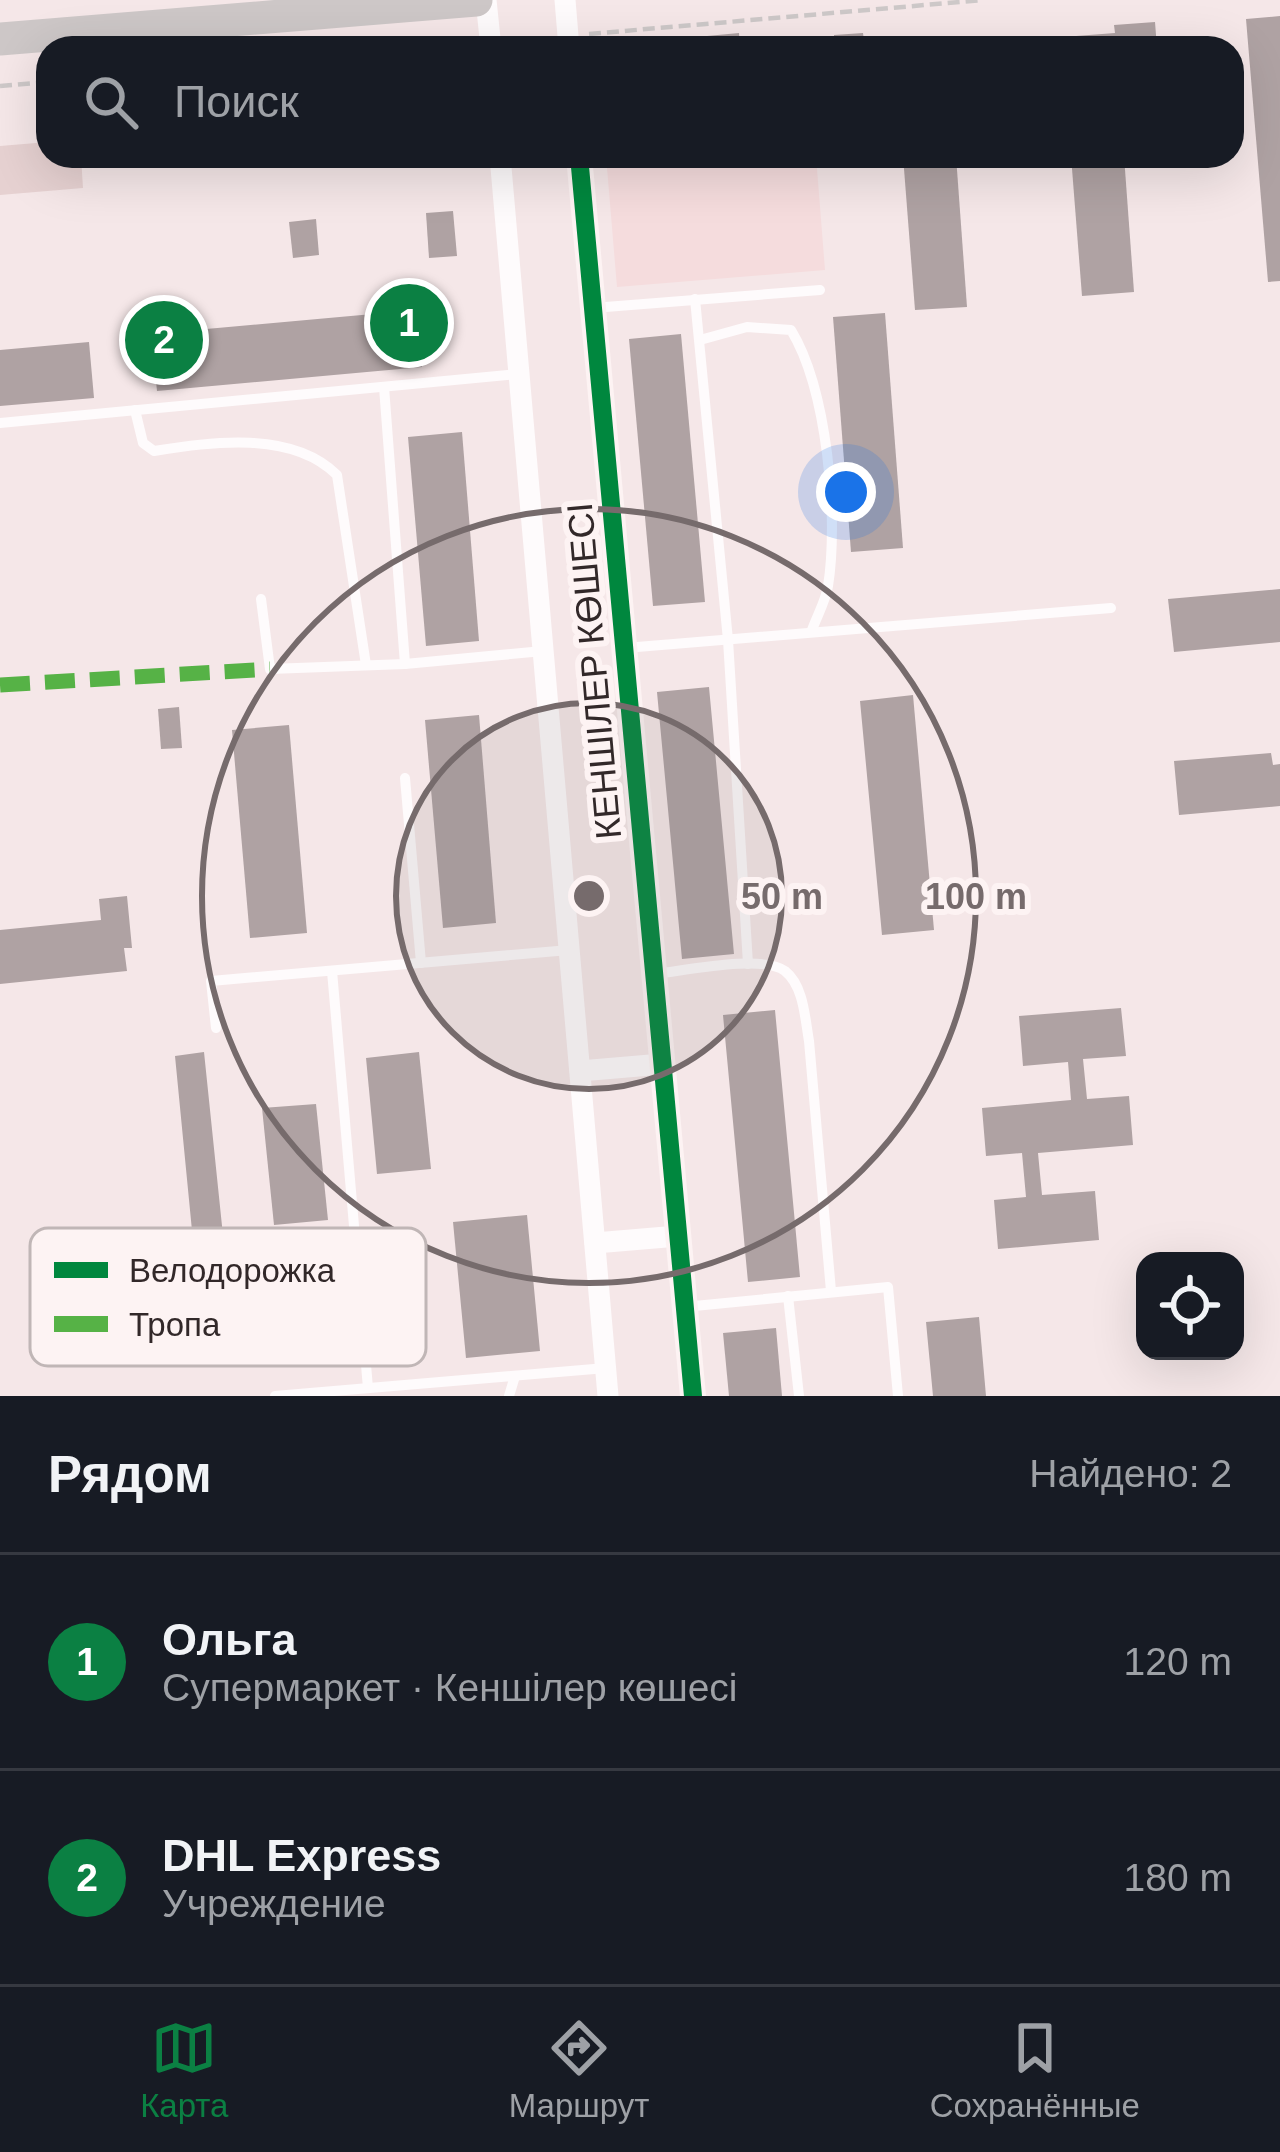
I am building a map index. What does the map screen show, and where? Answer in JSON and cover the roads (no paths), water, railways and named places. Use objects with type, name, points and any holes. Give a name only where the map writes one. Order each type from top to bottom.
[{"type":"main road","points":[[48,36],[476,0]]},
{"type":"main road","points":[[0,40],[36,37]]},
{"type":"street","points":[[486,0],[489,36]]},
{"type":"street","points":[[565,0],[568,36]]},
{"type":"street","name":"КЕНШІЛЕР КӨШЕСІ","points":[[501,168],[608,1396]]},
{"type":"street","name":"КЕНШІЛЕР КӨШЕСІ","points":[[580,168],[693,1396]]},
{"type":"street","points":[[580,1071],[662,1064]]},
{"type":"street","points":[[595,1244],[678,1236]]},
{"type":"lane","points":[[593,308],[820,290]]},
{"type":"lane","points":[[695,299],[728,640],[748,964]]},
{"type":"lane","points":[[700,340],[747,327],[791,330],[806,355],[832,483],[828,588],[812,630]]},
{"type":"lane","points":[[0,423],[519,374]]},
{"type":"lane","points":[[384,387],[405,664]]},
{"type":"lane","points":[[135,410],[143,442],[154,451],[262,443],[321,460],[337,475],[366,665]]},
{"type":"lane","points":[[261,599],[271,669],[405,664],[543,651]]},
{"type":"lane","points":[[625,648],[1111,608]]},
{"type":"lane","points":[[405,778],[421,963]]},
{"type":"lane","points":[[216,1028],[211,981],[569,950]]},
{"type":"lane","points":[[654,974],[772,965],[794,982],[803,1006],[831,1291]]},
{"type":"lane","points":[[332,971],[354,1228]]},
{"type":"lane","points":[[685,1307],[888,1287],[898,1396]]},
{"type":"lane","points":[[788,1296],[799,1396]]},
{"type":"lane","points":[[366,1366],[368,1388]]},
{"type":"lane","points":[[275,1396],[606,1368]]},
{"type":"lane","points":[[509,1396],[515,1376]]},
{"type":"place","name":"Ольга","points":[[409,323]]},
{"type":"place","name":"DHL Express","points":[[164,340]]}]
